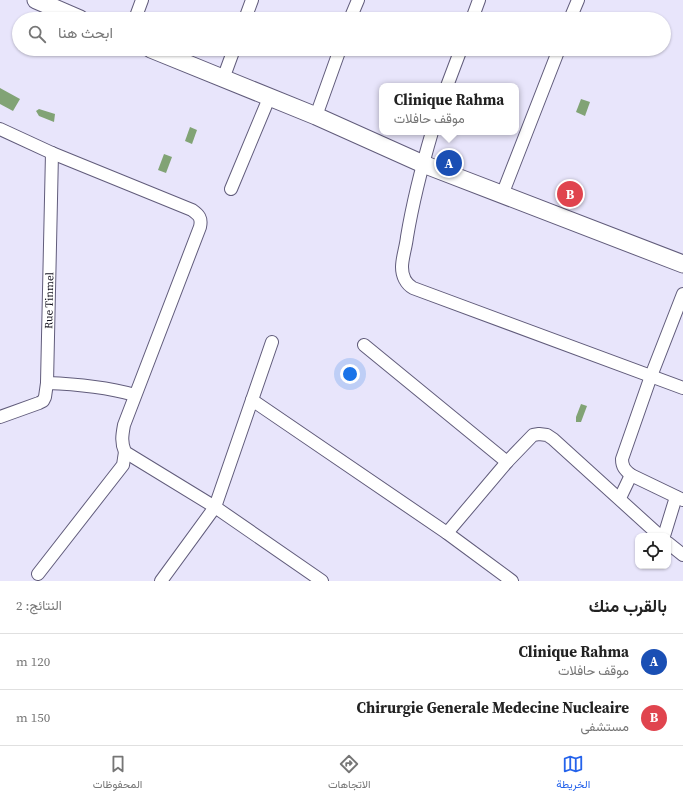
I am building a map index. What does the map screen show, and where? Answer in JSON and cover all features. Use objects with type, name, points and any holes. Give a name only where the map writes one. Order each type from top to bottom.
[{"type":"street","points":[[36,0],[64,12]]},
{"type":"street","points":[[138,12],[142,0]]},
{"type":"street","points":[[248,12],[252,0]]},
{"type":"street","points":[[353,12],[358,0]]},
{"type":"street","points":[[475,12],[479,0]]},
{"type":"street","points":[[573,12],[578,0]]},
{"type":"street","points":[[168,56],[316,116],[423,164],[683,264]]},
{"type":"street","points":[[223,79],[231,56]]},
{"type":"street","points":[[316,116],[337,56]]},
{"type":"street","points":[[448,83],[458,56]]},
{"type":"street","points":[[502,195],[556,56]]},
{"type":"street","points":[[231,189],[269,98]]},
{"type":"street","points":[[0,129],[52,153],[192,210],[200,216],[201,221],[183,273],[124,426],[122,435],[122,443],[125,452],[123,464],[38,574]]},
{"type":"street","points":[[431,135],[409,224],[402,268],[405,281],[408,285],[683,388]]},
{"type":"street","name":"Rue Tinmel","points":[[0,417],[39,403],[45,397],[47,384],[52,153]]},
{"type":"street","points":[[665,533],[679,499],[631,475],[622,465],[622,459],[651,376],[683,294]]},
{"type":"street","points":[[161,581],[215,507],[272,342]]},
{"type":"street","points":[[364,345],[507,462]]},
{"type":"street","points":[[47,384],[110,388],[135,395]]},
{"type":"street","points":[[252,400],[447,533],[512,581]]},
{"type":"street","points":[[447,533],[507,462],[533,436],[539,434],[547,435],[553,438],[657,533]]},
{"type":"street","points":[[125,452],[215,507],[322,581]]},
{"type":"street","points":[[620,498],[631,475]]},
{"type":"street","points":[[671,545],[683,555]]},
{"type":"shaded area","points":[[0,88],[20,99],[13,111],[0,104]]},
{"type":"shaded area","points":[[581,99],[590,102],[585,116],[576,112]]},
{"type":"shaded area","points":[[39,109],[55,114],[54,122],[39,116],[36,111]]},
{"type":"shaded area","points":[[190,127],[197,130],[192,144],[185,141]]},
{"type":"shaded area","points":[[164,154],[172,157],[166,173],[158,170]]},
{"type":"shaded area","points":[[581,404],[587,406],[581,422],[576,422],[576,417]]},
{"type":"place","name":"Clinique Rahma","points":[[449,163]]},
{"type":"place","name":"Chirurgie Generale Medecine Nucleaire","points":[[570,194]]}]
